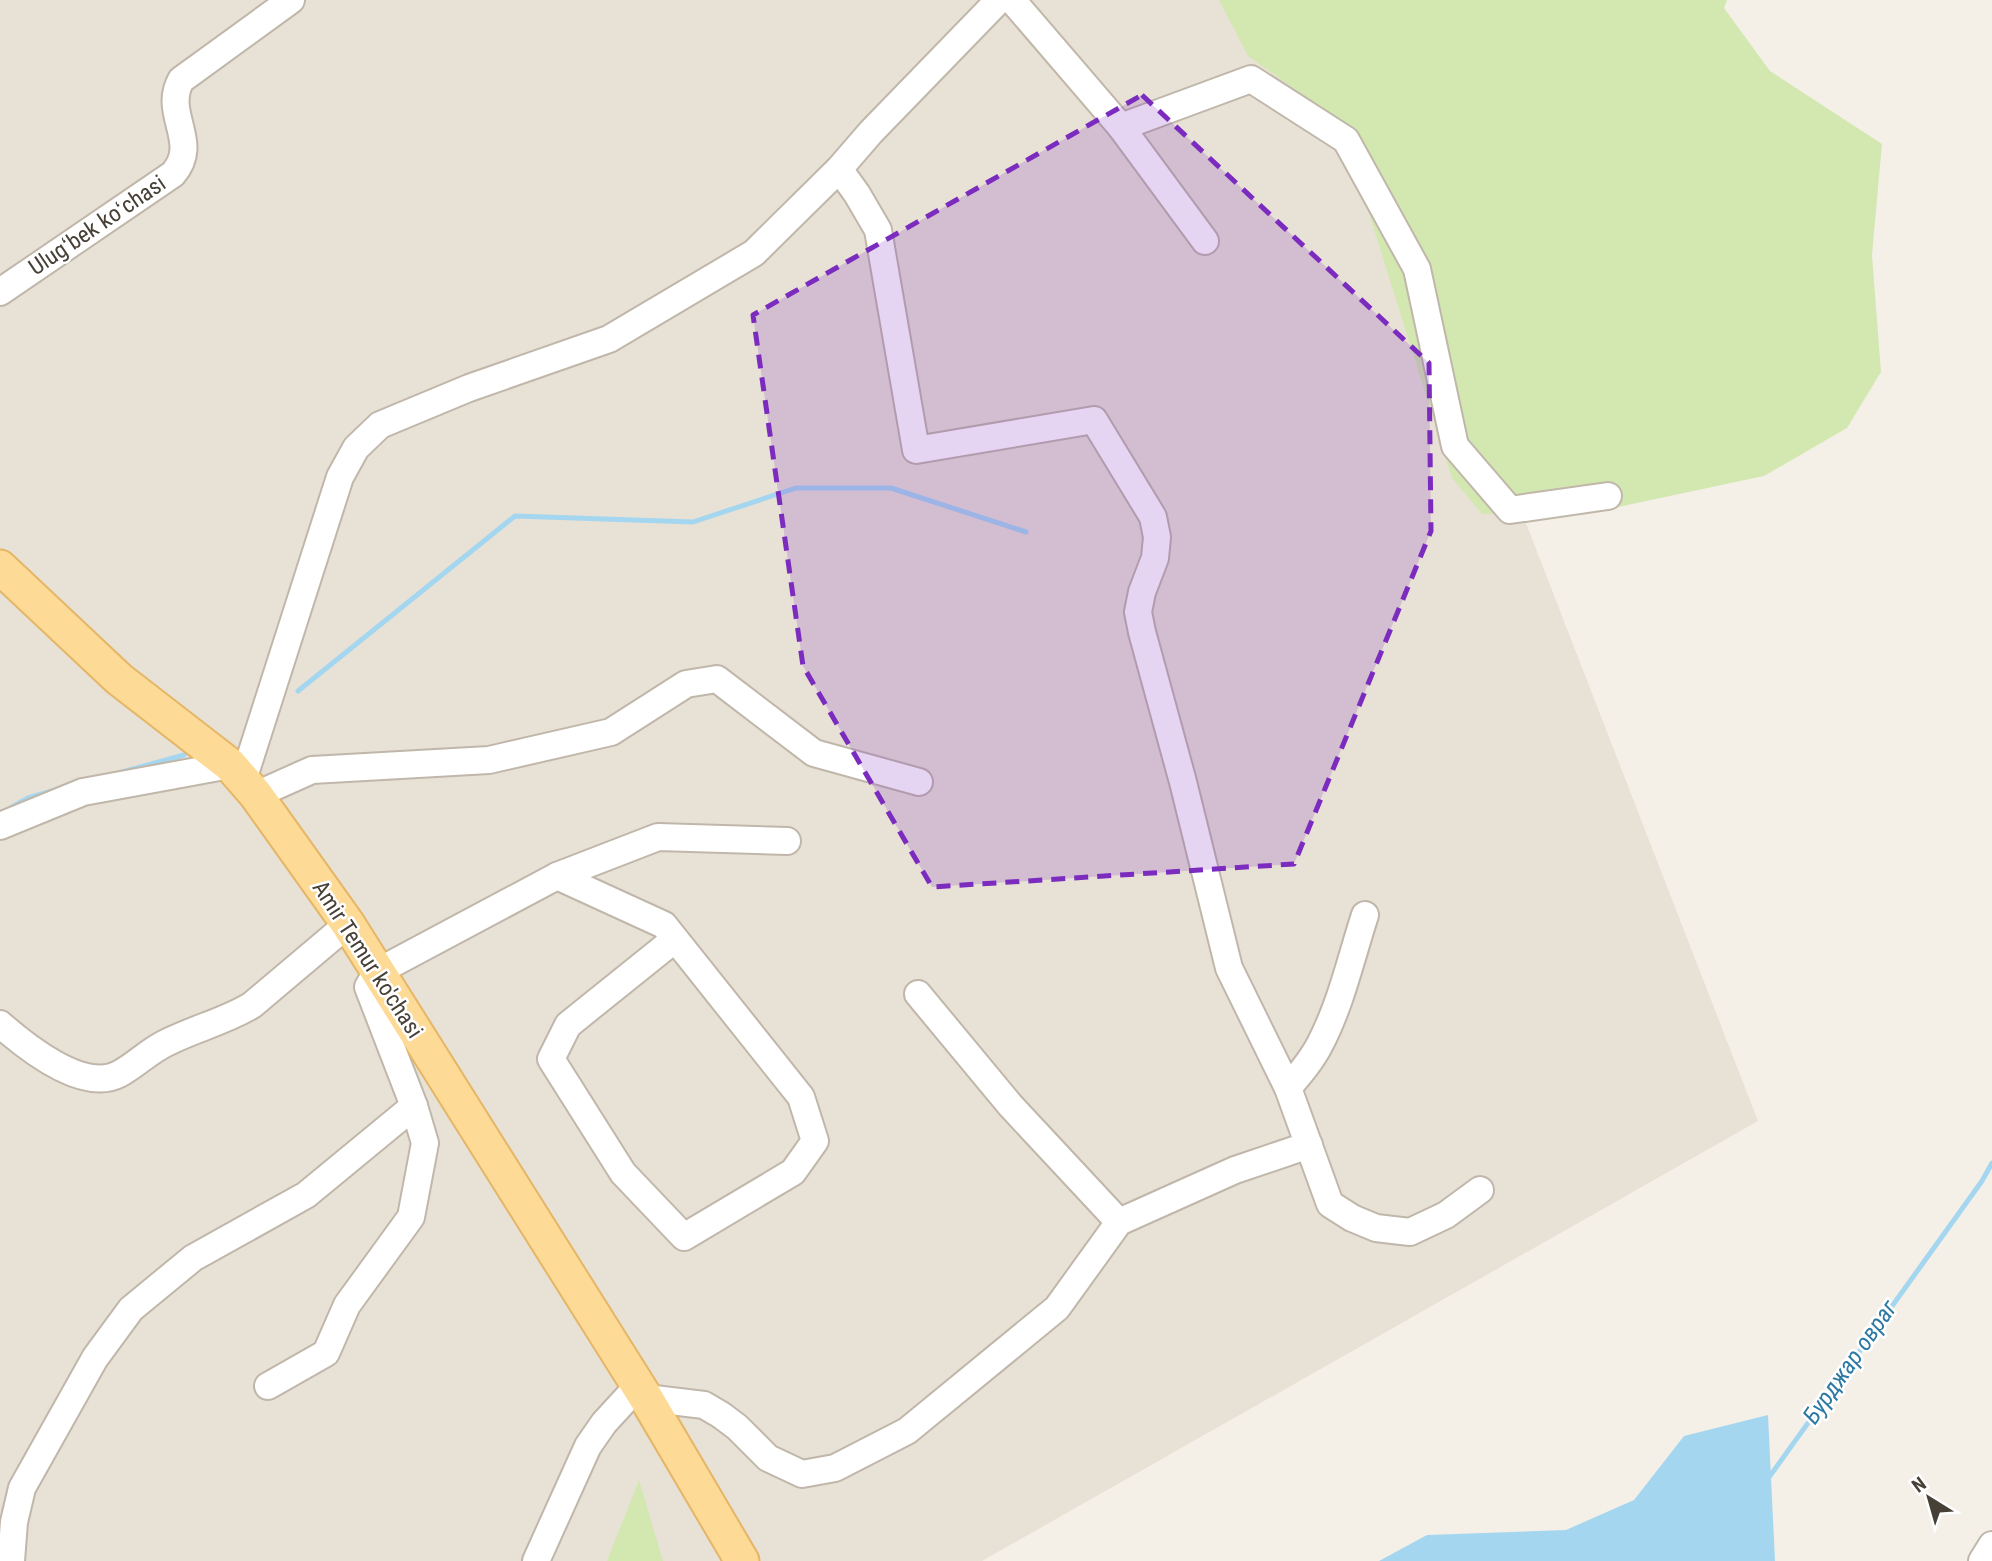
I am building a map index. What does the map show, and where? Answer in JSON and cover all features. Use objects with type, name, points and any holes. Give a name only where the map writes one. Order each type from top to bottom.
[{"type":"main road","name":"Amir Temur ko'chasi","points":[[0,567],[119,679],[243,780],[348,924],[647,1401],[742,1561]]},
{"type":"street","name":"Ulugʻbek koʻchasi","points":[[0,292],[173,174],[185,153],[175,100],[176,88],[181,80],[291,0]]},
{"type":"street","points":[[243,780],[340,477],[356,448],[380,425],[469,388],[609,339],[754,253],[839,169],[871,132],[999,0]]},
{"type":"street","points":[[1012,0],[1121,127],[1205,241]]},
{"type":"street","points":[[1121,127],[1251,79],[1346,140],[1418,269],[1455,446],[1510,510],[1608,496]]},
{"type":"street","points":[[839,169],[858,194],[878,230],[916,450],[1094,420],[1153,517],[1157,537],[1154,558],[1138,612],[1142,632],[1229,968],[1288,1088],[1330,1204],[1352,1218],[1376,1228],[1410,1232],[1446,1215],[1480,1190]]},
{"type":"street","points":[[0,826],[83,792],[243,780],[312,770],[489,760],[611,732],[686,684],[717,679],[814,753],[919,782]]},
{"type":"street","points":[[268,1386],[326,1353],[347,1305],[411,1217],[425,1143],[414,1107],[368,988],[377,972],[557,876],[658,837],[787,841]]},
{"type":"street","points":[[557,876],[664,925],[801,1097],[815,1142],[793,1172],[684,1237],[623,1173],[551,1059],[568,1025],[675,939]]},
{"type":"street","points":[[1288,1088],[1306,1068],[1320,1044],[1335,1009],[1365,915]]},
{"type":"street","points":[[0,1024],[26,1047],[50,1062],[77,1073],[96,1077],[114,1076],[169,1041],[252,1005],[348,924]]},
{"type":"street","points":[[918,994],[1010,1105],[1119,1223]]},
{"type":"street","points":[[11,1561],[14,1522],[22,1489],[95,1358],[131,1309],[193,1258],[306,1195],[414,1107]]},
{"type":"street","points":[[536,1561],[588,1446],[604,1423],[647,1401],[704,1405],[737,1427],[768,1458],[803,1474],[835,1468],[907,1431],[1057,1308],[1119,1223],[1235,1170],[1309,1145]]},
{"type":"street","points":[[1982,1561],[1992,1545]]},
{"type":"highlighted area","points":[[1142,95],[1429,363],[1431,531],[1294,864],[932,887],[803,666],[753,315]]},
{"type":"shaded area","points":[[0,0],[1323,0],[1758,1121],[982,1561],[0,1561]]},
{"type":"green space","points":[[1219,0],[1727,0],[1724,8],[1770,71],[1882,144],[1872,255],[1881,372],[1847,428],[1764,476],[1604,510],[1482,514],[1452,478],[1340,121],[1248,56]]},
{"type":"green space","points":[[639,1480],[663,1561],[607,1561]]},
{"type":"water","points":[[1768,1415],[1775,1561],[1379,1561],[1427,1535],[1566,1530],[1634,1500],[1684,1436]]},
{"type":"waterway","points":[[298,691],[515,516],[693,522],[796,488],[891,488],[1026,532]]},
{"type":"waterway","points":[[122,772],[184,755]]},
{"type":"waterway","points":[[7,810],[28,798],[52,791]]},
{"type":"waterway","name":"Бурджар овраг","points":[[1767,1480],[1982,1181],[1992,1163]]}]
